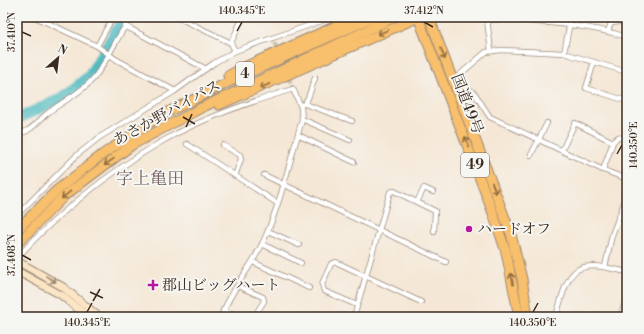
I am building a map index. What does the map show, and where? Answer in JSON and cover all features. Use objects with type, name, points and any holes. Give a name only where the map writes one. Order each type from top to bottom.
[{"type":"highway","points":[[160,116],[173,106],[242,68],[356,17]]},
{"type":"highway","name":"あさか野バイパス","points":[[17,230],[57,190],[93,167],[201,108],[334,40],[374,17]]},
{"type":"highway","name":"あさか野バイパス","points":[[17,244],[93,167],[160,116],[235,79],[394,17]]},
{"type":"highway","points":[[166,127],[269,84],[418,17]]},
{"type":"highway","name":"国道49号","points":[[418,17],[495,220],[512,276],[519,317]]},
{"type":"highway","name":"国道49号","points":[[429,17],[456,78],[511,234],[522,279],[528,317]]},
{"type":"main road","points":[[17,259],[63,287],[100,317]]},
{"type":"main road","points":[[17,270],[61,294],[88,317]]},
{"type":"street","points":[[35,17],[97,46],[109,55],[175,91]]},
{"type":"street","points":[[97,46],[112,19],[100,17]]},
{"type":"street","points":[[17,134],[29,130],[47,113],[75,95],[93,80],[125,26],[132,17]]},
{"type":"street","points":[[177,17],[231,43],[235,51]]},
{"type":"street","points":[[231,43],[242,17]]},
{"type":"street","points":[[17,215],[77,155],[100,137],[175,91],[206,69],[235,51],[333,17]]},
{"type":"street","points":[[564,53],[570,17]]},
{"type":"street","points":[[491,51],[487,20],[499,19],[569,23],[608,31],[627,38]]},
{"type":"street","points":[[608,31],[611,23],[627,20]]},
{"type":"street","points":[[125,26],[206,69]]},
{"type":"street","points":[[627,72],[564,53],[491,51],[486,52],[456,78],[475,94],[490,117],[602,170],[627,179]]},
{"type":"street","points":[[594,62],[586,88],[627,101]]},
{"type":"street","points":[[221,317],[223,310],[253,262],[268,231],[298,135],[302,119],[303,104],[314,78]]},
{"type":"street","points":[[17,259],[34,240],[97,186],[161,142],[240,106],[294,89],[303,104],[352,122]]},
{"type":"street","points":[[302,119],[350,140]]},
{"type":"street","points":[[531,155],[547,123]]},
{"type":"street","points":[[562,150],[575,123],[613,142]]},
{"type":"street","points":[[298,135],[354,162]]},
{"type":"street","points":[[602,170],[613,142],[618,137],[627,140]]},
{"type":"street","points":[[187,144],[277,203]]},
{"type":"street","points":[[223,145],[240,155],[241,159],[235,176]]},
{"type":"street","points":[[264,175],[446,262]]},
{"type":"street","points":[[417,202],[424,188],[433,192]]},
{"type":"street","points":[[354,317],[378,229],[390,192],[417,202],[436,212],[434,232]]},
{"type":"street","points":[[605,267],[612,235],[627,195]]},
{"type":"street","points":[[268,231],[299,245]]},
{"type":"street","points":[[262,244],[301,262]]},
{"type":"street","points":[[253,262],[309,288]]},
{"type":"street","points":[[357,305],[324,291],[322,284],[332,264],[336,262],[421,302]]},
{"type":"street","points":[[556,317],[565,285],[573,274],[589,266],[605,267],[627,272]]},
{"type":"street","points":[[238,286],[263,297],[264,301],[254,317]]},
{"type":"street","points":[[620,317],[627,298]]},
{"type":"street","points":[[223,310],[240,317]]},
{"type":"waterway","points":[[17,119],[62,98],[89,76],[124,17]]},
{"type":"tunnel","points":[[272,37],[293,89]]},
{"type":"place","name":"ハードオフ","points":[[469,229]]},
{"type":"place","name":"郡山ビッグハート","points":[[153,285]]},
{"type":"district","name":"字上亀田","points":[[150,179]]}]
